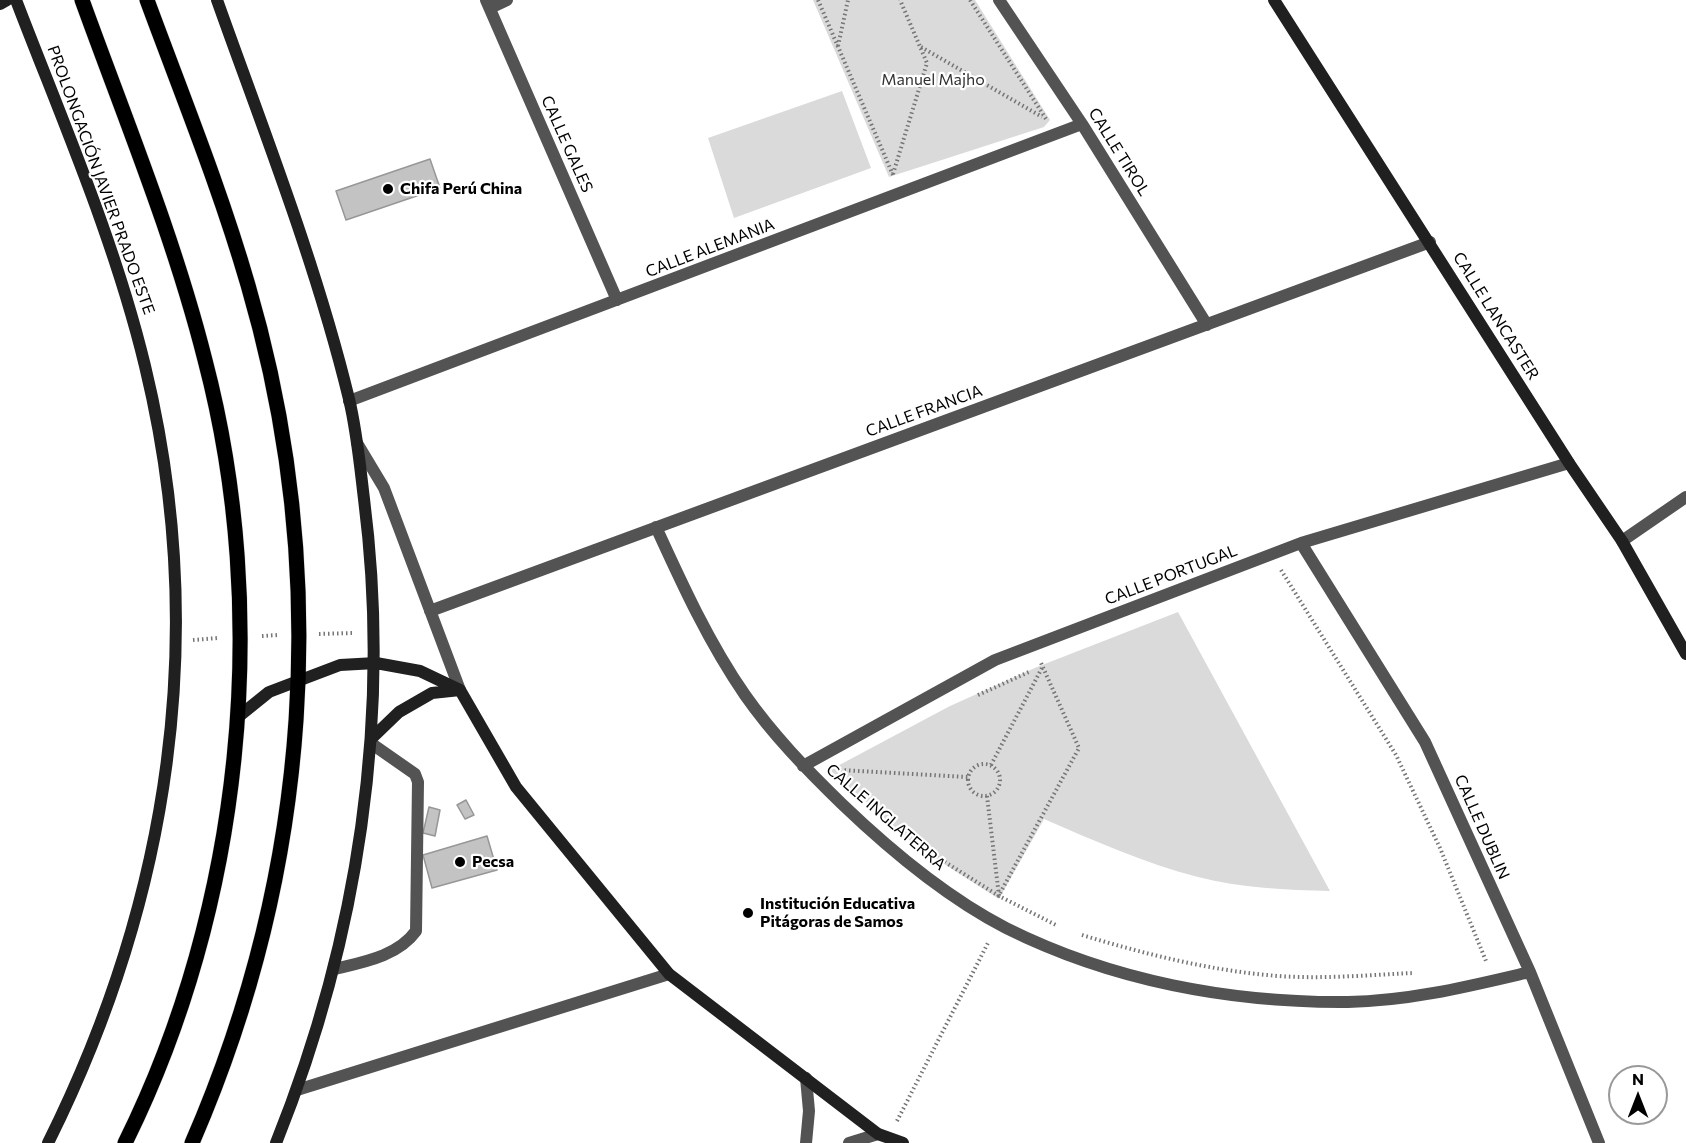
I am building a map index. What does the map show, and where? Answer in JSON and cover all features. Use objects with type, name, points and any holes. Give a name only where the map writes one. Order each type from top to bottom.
[{"type":"main road","points":[[82,0],[172,248],[206,363],[229,482],[236,559],[238,717],[236,764],[216,879],[178,1009],[125,1143]]},
{"type":"main road","points":[[147,0],[227,217],[266,355],[290,487],[297,560],[298,683],[289,806],[270,910],[242,1014],[192,1143]]},
{"type":"street","points":[[0,4],[8,0]]},
{"type":"street","name":"PROLONGACIÓN JAVIER PRADO ESTE","points":[[16,0],[101,225],[145,366],[164,469],[174,574],[175,671],[172,723],[160,814],[145,885],[126,955],[103,1023],[75,1090],[48,1143]]},
{"type":"street","points":[[218,0],[316,280],[349,401],[357,442],[371,554],[376,663],[372,741],[361,838],[335,969],[297,1090],[276,1143]]},
{"type":"street","points":[[488,4],[507,0]]},
{"type":"street","name":"CALLE TIROL","points":[[999,0],[1082,124],[1206,325]]},
{"type":"street","name":"CALLE LANCASTER","points":[[1274,0],[1569,463],[1622,541],[1686,654]]},
{"type":"street","name":"CALLE GALES","points":[[488,4],[618,300]]},
{"type":"street","name":"CALLE ALEMANIA","points":[[349,401],[1082,124]]},
{"type":"street","name":"CALLE FRANCIA","points":[[430,611],[1430,242]]},
{"type":"street","points":[[357,442],[384,488],[460,690],[516,787],[669,974],[883,1136],[903,1143]]},
{"type":"street","name":"CALLE PORTUGAL","points":[[803,766],[995,660],[1301,543],[1569,463]]},
{"type":"street","points":[[1622,541],[1686,497]]},
{"type":"street","name":"CALLE INGLATERRA","points":[[656,527],[692,605],[745,694],[803,766],[866,826],[934,883],[998,923],[1115,970],[1176,987],[1264,1000],[1351,1002],[1442,993],[1530,972]]},
{"type":"street","name":"CALLE DUBLIN","points":[[1301,543],[1425,742],[1530,972],[1599,1143]]},
{"type":"street","points":[[238,717],[269,692],[298,683],[340,665],[376,663],[420,671],[460,690]]},
{"type":"street","points":[[372,741],[399,712],[432,693],[460,690]]},
{"type":"street","points":[[335,969],[367,961],[406,944],[416,931],[418,782],[415,774],[372,741]]},
{"type":"street","points":[[297,1090],[669,974]]},
{"type":"street","points":[[806,1078],[809,1111],[806,1143]]},
{"type":"street","points":[[849,1143],[883,1136]]},
{"type":"path","points":[[818,0],[892,175],[927,63],[900,0]]},
{"type":"path","points":[[838,48],[848,0]]},
{"type":"path","points":[[921,47],[936,53],[1046,119],[970,0]]},
{"type":"path","points":[[1271,554],[1396,755],[1440,848],[1494,981]]},
{"type":"path","points":[[1272,578],[1283,574]]},
{"type":"path","points":[[987,916],[1079,748],[1032,646]]},
{"type":"path","points":[[970,699],[1054,662]]},
{"type":"path","points":[[991,765],[1043,666]]},
{"type":"path","points":[[982,763],[991,765],[998,770],[1000,778],[994,793],[987,796],[978,795],[971,790],[968,777],[973,766],[982,763]]},
{"type":"path","points":[[803,766],[968,777]]},
{"type":"path","points":[[840,770],[844,766]]},
{"type":"path","points":[[840,770],[841,777]]},
{"type":"path","points":[[987,796],[999,896]]},
{"type":"path","points":[[929,852],[999,896],[1067,931]]},
{"type":"path","points":[[883,1136],[998,923]]},
{"type":"path","points":[[1077,934],[1140,953],[1268,975],[1417,973]]},
{"type":"path","points":[[1478,963],[1485,958]]},
{"type":"green space","name":"Manuel Majho","points":[[813,0],[975,0],[1050,120],[1044,127],[889,177]]},
{"type":"green space","points":[[842,91],[871,168],[734,218],[708,138]]},
{"type":"green space","points":[[1178,612],[1330,891],[1247,886],[1198,877],[1139,858],[1044,819],[999,899],[916,846],[830,770],[950,706],[1037,667]]},
{"type":"building","name":"Chifa Perú China","points":[[430,159],[440,188],[346,220],[336,191]]},
{"type":"building","name":"Pecsa","points":[[466,800],[474,815],[465,819],[457,805]]},
{"type":"building","name":"Pecsa","points":[[429,807],[440,810],[435,836],[423,833]]},
{"type":"building","name":"Pecsa","points":[[487,836],[497,870],[432,888],[423,855]]},
{"type":"place","name":"Chifa Perú China","points":[[388,189]]},
{"type":"place","name":"Pecsa","points":[[460,862]]},
{"type":"place","name":"Institución Educativa Pitágoras de Samos","points":[[748,913]]}]
